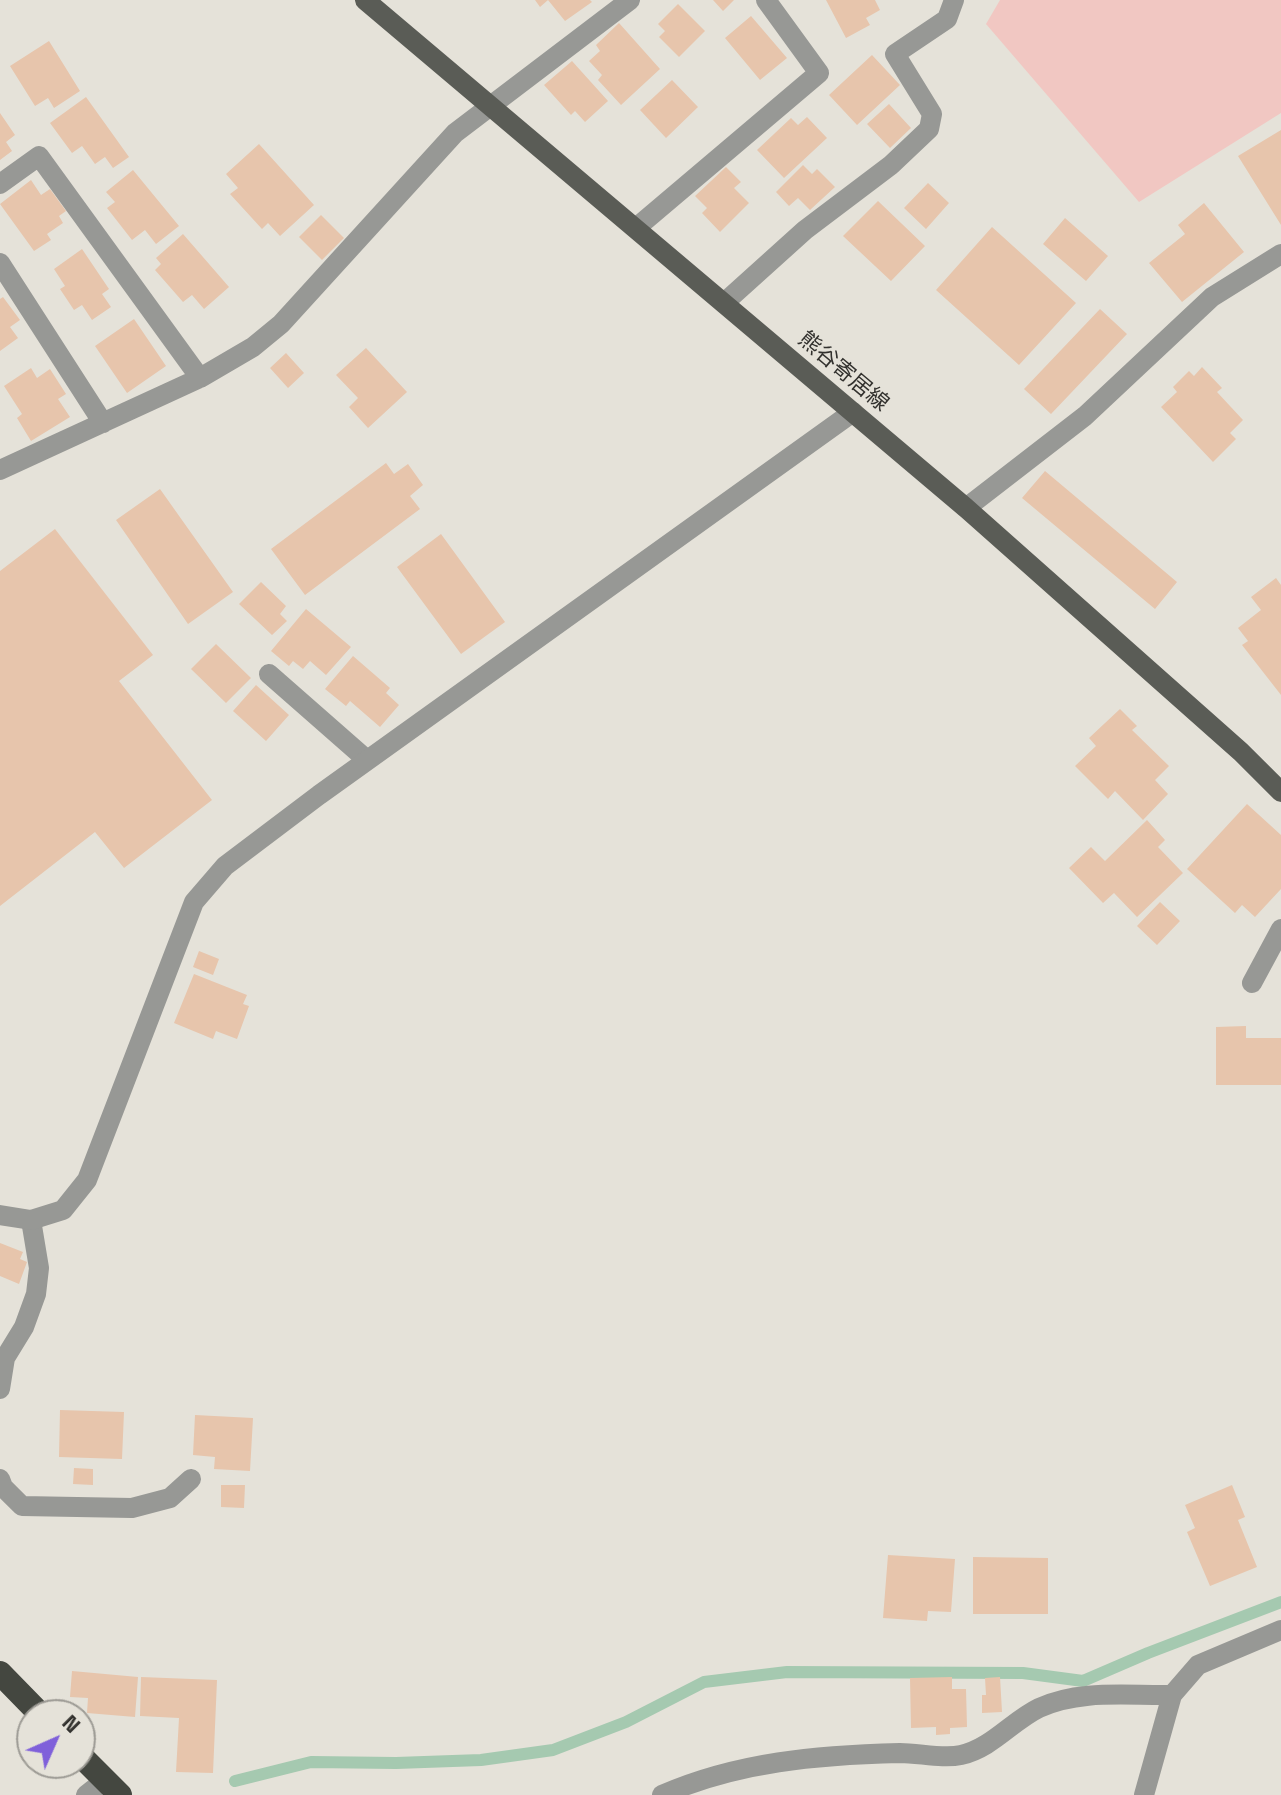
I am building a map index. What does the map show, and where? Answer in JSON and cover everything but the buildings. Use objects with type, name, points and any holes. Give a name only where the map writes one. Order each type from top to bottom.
[{"type":"highway","points":[[0,1673],[25,1699]]},
{"type":"main road","name":"熊谷寄居線","points":[[365,0],[966,508],[1241,752],[1281,792]]},
{"type":"street","points":[[0,470],[200,378],[253,347],[281,324],[455,133],[630,0]]},
{"type":"street","points":[[636,228],[819,73],[766,0]]},
{"type":"street","points":[[724,303],[805,230],[891,165],[929,129],[932,114],[895,54],[947,19],[954,0]]},
{"type":"street","points":[[0,184],[39,156],[200,378]]},
{"type":"street","points":[[966,508],[1085,416],[1212,297],[1281,254]]},
{"type":"street","points":[[0,263],[103,423]]},
{"type":"street","points":[[0,1215],[31,1220],[63,1210],[87,1180],[194,902],[225,866],[367,760],[853,412]]},
{"type":"street","points":[[269,674],[367,760]]},
{"type":"street","points":[[1252,983],[1281,929]]},
{"type":"street","points":[[0,1389],[5,1358],[24,1327],[36,1294],[39,1268],[31,1220]]},
{"type":"street","points":[[0,1479],[3,1487],[22,1506],[132,1508],[170,1498],[191,1479]]},
{"type":"street","points":[[1144,1795],[1172,1695],[1198,1665],[1281,1630]]},
{"type":"street","points":[[662,1795],[710,1776],[751,1765],[818,1757],[902,1753],[960,1755],[991,1742],[1038,1708],[1076,1696],[1172,1695]]},
{"type":"shaded area","points":[[1000,0],[1281,0],[1281,113],[1139,202],[986,24]]},
{"type":"waterway","points":[[235,1781],[311,1762],[481,1760],[553,1750],[626,1722],[704,1682],[787,1672],[1023,1673],[1083,1681],[1281,1602]]}]
